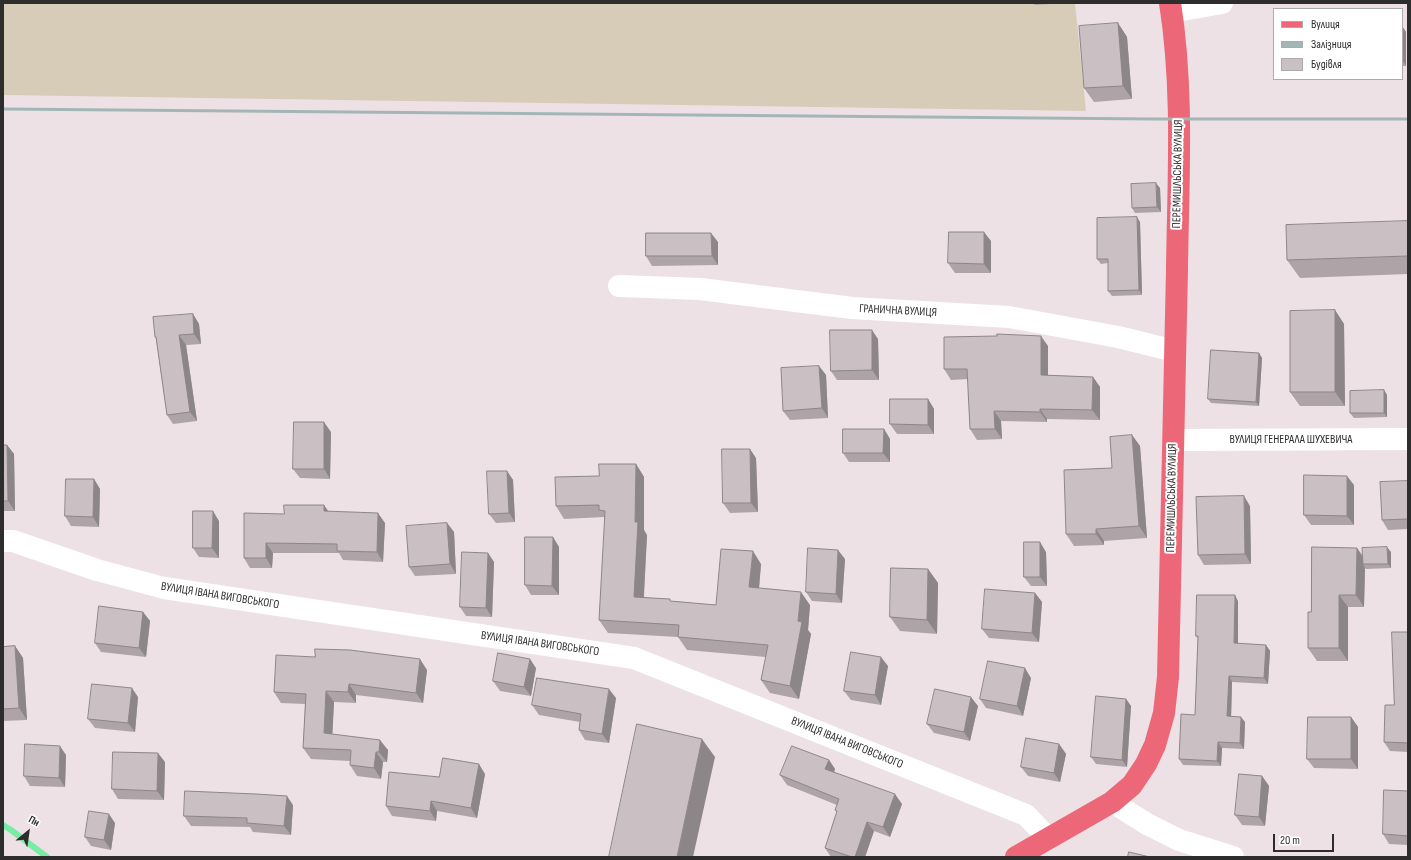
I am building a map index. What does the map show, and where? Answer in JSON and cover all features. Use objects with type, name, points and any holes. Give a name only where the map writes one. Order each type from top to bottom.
[{"type":"main road","name":"ПЕРЕМИШЛЬСЬКА ВУЛИЦЯ","points":[[1016,857],[1083,820],[1112,802],[1132,786],[1146,764],[1155,745],[1164,713],[1168,677],[1179,139],[1178,66],[1171,7]]},
{"type":"street","points":[[1171,7],[1222,3]]},
{"type":"street","name":"ГРАНИЧНА ВУЛИЦЯ","points":[[619,286],[700,290],[852,308],[1009,317],[1118,337],[1175,351]]},
{"type":"street","name":"ВУЛИЦЯ ГЕНЕРАЛА ШУХЕВИЧА","points":[[1174,440],[1408,440]]},
{"type":"street","name":"ВУЛИЦЯ ІВАНА ВИГОВСЬКОГО","points":[[3,541],[13,541],[97,570],[164,588],[634,658],[1026,815],[1048,838]]},
{"type":"street","points":[[1112,802],[1148,824],[1179,840],[1233,857]]},
{"type":"shaded area","points":[[3,3],[1075,3],[1086,111],[3,95]]},
{"type":"building","points":[[1118,23],[1123,86],[1084,88],[1079,26]]},
{"type":"building","points":[[1156,183],[1157,207],[1132,208],[1131,184]]},
{"type":"building","points":[[1137,217],[1139,290],[1108,291],[1108,259],[1097,259],[1097,218]]},
{"type":"building","points":[[1408,221],[1408,256],[1287,260],[1286,225]]},
{"type":"building","points":[[949,232],[984,232],[984,264],[948,263]]},
{"type":"building","points":[[646,233],[711,233],[712,256],[646,256]]},
{"type":"building","points":[[1335,310],[1335,392],[1290,392],[1290,311]]},
{"type":"building","points":[[193,314],[194,334],[179,335],[190,412],[167,415],[153,317]]},
{"type":"building","points":[[830,330],[872,330],[872,370],[831,371]]},
{"type":"building","points":[[997,334],[1041,336],[1041,375],[1093,377],[1092,410],[1040,409],[1040,412],[994,411],[995,429],[970,429],[967,369],[944,369],[944,337],[997,336]]},
{"type":"building","points":[[1211,350],[1259,353],[1256,402],[1208,399]]},
{"type":"building","points":[[819,366],[822,408],[783,411],[781,368]]},
{"type":"building","points":[[1384,390],[1384,413],[1350,413],[1350,391]]},
{"type":"building","points":[[890,399],[928,399],[928,425],[890,424]]},
{"type":"building","points":[[294,422],[324,422],[324,469],[293,469]]},
{"type":"building","points":[[843,429],[884,429],[883,453],[843,453]]},
{"type":"building","points":[[1132,435],[1139,526],[1096,529],[1096,534],[1066,534],[1064,470],[1112,468],[1110,437]]},
{"type":"building","points":[[3,445],[7,445],[8,501],[3,501]]},
{"type":"building","points":[[722,449],[750,449],[751,503],[723,503]]},
{"type":"building","points":[[599,464],[636,464],[635,522],[638,522],[634,597],[670,599],[670,601],[716,605],[721,549],[753,551],[749,587],[801,592],[798,621],[802,622],[790,686],[761,680],[768,645],[678,637],[679,625],[599,620],[605,511],[599,510],[599,505],[556,506],[555,477],[599,476]]},
{"type":"building","points":[[487,471],[507,471],[509,513],[489,514]]},
{"type":"building","points":[[1304,475],[1347,476],[1347,516],[1304,515]]},
{"type":"building","points":[[66,479],[94,479],[93,517],[65,516]]},
{"type":"building","points":[[1408,481],[1408,519],[1382,520],[1380,482]]},
{"type":"building","points":[[1244,496],[1245,554],[1198,555],[1196,497]]},
{"type":"building","points":[[284,505],[324,505],[324,511],[378,513],[377,552],[337,551],[337,544],[266,543],[266,558],[244,558],[244,513],[284,514]]},
{"type":"building","points":[[193,511],[213,511],[212,548],[193,548]]},
{"type":"building","points":[[447,523],[450,564],[409,567],[406,526]]},
{"type":"building","points":[[525,537],[553,537],[552,586],[525,585]]},
{"type":"building","points":[[1024,542],[1040,542],[1040,577],[1024,577]]},
{"type":"building","points":[[1312,547],[1357,548],[1356,595],[1339,595],[1339,648],[1308,648],[1308,612],[1311,612]]},
{"type":"building","points":[[1387,547],[1388,564],[1363,564],[1362,548]]},
{"type":"building","points":[[808,548],[838,550],[836,594],[806,592]]},
{"type":"building","points":[[462,552],[488,553],[486,608],[460,607]]},
{"type":"building","points":[[891,568],[928,569],[927,620],[890,617]]},
{"type":"building","points":[[985,589],[1035,593],[1032,633],[982,629]]},
{"type":"building","points":[[1197,595],[1235,595],[1234,643],[1266,645],[1264,678],[1229,676],[1227,716],[1241,717],[1240,743],[1218,742],[1217,761],[1179,759],[1181,714],[1195,715],[1198,636],[1196,636]]},
{"type":"building","points":[[99,606],[143,612],[139,648],[95,643]]},
{"type":"building","points":[[1392,632],[1408,632],[1408,743],[1384,742],[1385,705],[1394,705]]},
{"type":"building","points":[[15,646],[19,708],[3,709],[3,647]]},
{"type":"building","points":[[315,649],[350,650],[420,659],[416,693],[349,684],[348,692],[326,691],[324,733],[380,740],[379,752],[376,752],[374,768],[350,765],[351,750],[303,748],[306,694],[274,692],[276,655],[315,657]]},
{"type":"building","points":[[851,652],[881,657],[875,695],[844,691]]},
{"type":"building","points":[[498,653],[530,659],[524,687],[493,681]]},
{"type":"building","points":[[988,661],[1025,668],[1017,706],[980,699]]},
{"type":"building","points":[[537,678],[609,689],[602,734],[579,730],[581,714],[532,705]]},
{"type":"building","points":[[92,684],[132,688],[128,723],[88,719]]},
{"type":"building","points":[[935,689],[971,697],[964,732],[927,724]]},
{"type":"building","points":[[1096,696],[1126,699],[1122,760],[1091,757]]},
{"type":"building","points":[[1308,717],[1351,717],[1351,759],[1307,759]]},
{"type":"building","points":[[637,724],[702,739],[677,857],[609,857]]},
{"type":"building","points":[[1026,738],[1059,744],[1054,773],[1021,767]]},
{"type":"building","points":[[25,744],[60,746],[59,778],[24,776]]},
{"type":"building","points":[[792,746],[829,760],[825,769],[895,794],[883,827],[867,822],[855,857],[825,848],[837,811],[835,810],[839,799],[780,775]]},
{"type":"building","points":[[113,752],[158,753],[157,791],[112,789]]},
{"type":"building","points":[[443,758],[479,764],[471,808],[431,801],[430,811],[386,806],[389,772],[439,777]]},
{"type":"building","points":[[1239,774],[1262,776],[1259,817],[1235,815]]},
{"type":"building","points":[[1384,790],[1408,791],[1408,836],[1383,834]]},
{"type":"building","points":[[185,791],[287,796],[284,826],[247,823],[247,818],[184,816]]},
{"type":"building","points":[[89,811],[109,814],[104,840],[85,837]]},
{"type":"building","points":[[1129,852],[1150,857],[1128,857]]},
{"type":"waterway","points":[[3,825],[47,857]]},
{"type":"railway","points":[[3,109],[1153,119],[1408,119]]}]
